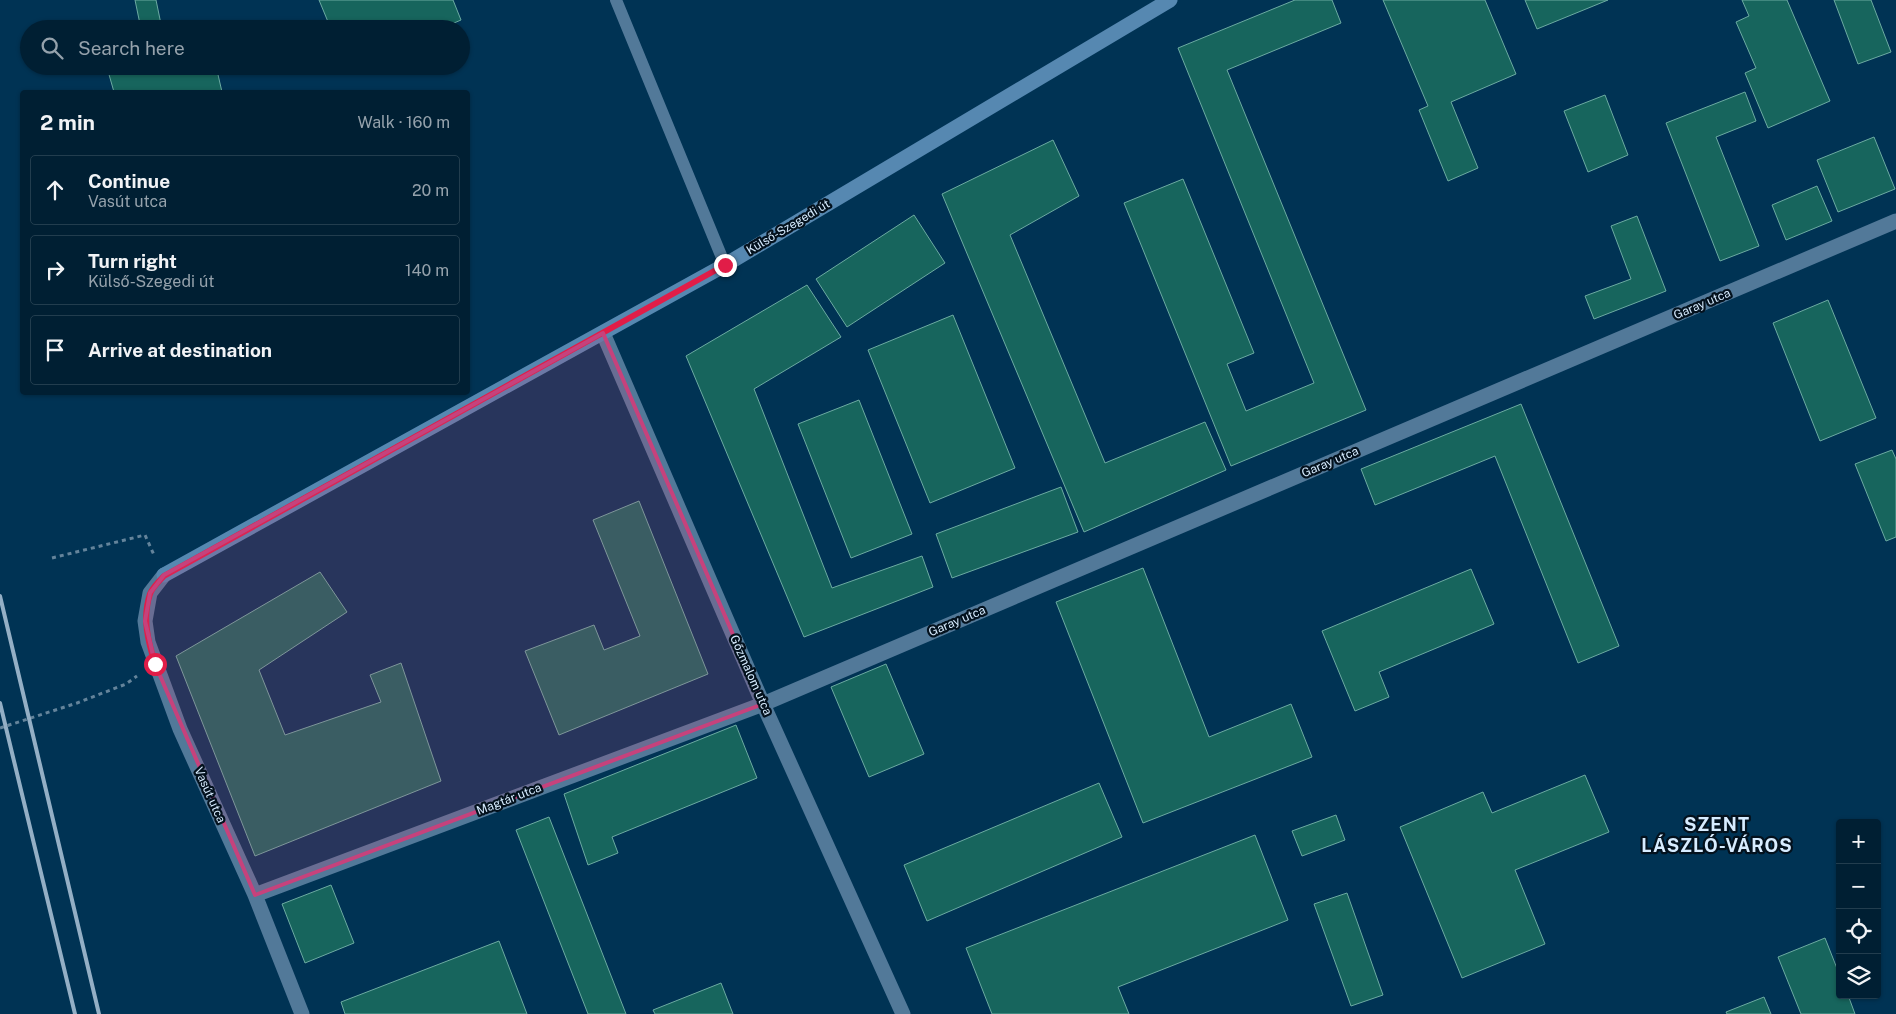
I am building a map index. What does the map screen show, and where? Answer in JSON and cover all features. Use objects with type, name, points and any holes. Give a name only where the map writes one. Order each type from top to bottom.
[{"type":"street","name":"Külső-Szegedi út","points":[[164,576],[725,265],[1170,0]]},
{"type":"street","name":"Garay utca","points":[[763,704],[1896,221]]},
{"type":"street","name":"Gőzmalom utca","points":[[604,333],[763,704],[902,1014]]},
{"type":"street","name":"Vasút utca","points":[[164,576],[150,593],[145,621],[148,642],[180,729],[255,895],[302,1014]]},
{"type":"street","name":"Magtár utca","points":[[255,895],[763,704]]},
{"type":"lane","points":[[616,0],[725,265]]},
{"type":"path","points":[[52,558],[145,535]]},
{"type":"path","points":[[0,728],[126,684],[155,664]]},
{"type":"highlighted area","points":[[603,333],[763,704],[255,895],[155,664],[145,621],[150,593],[164,575]]},
{"type":"shaded area","points":[[0,0],[1896,0],[1896,1014],[0,1014]]},
{"type":"building","points":[[135,0],[156,0],[160,20],[139,20]]},
{"type":"building","points":[[319,0],[453,0],[461,20],[327,20]]},
{"type":"building","points":[[1295,0],[1332,0],[1341,23],[1227,70],[1366,410],[1231,466],[1124,203],[1183,179],[1254,353],[1227,364],[1246,411],[1314,383],[1178,48]]},
{"type":"building","points":[[1383,0],[1485,0],[1516,74],[1451,102],[1478,168],[1448,181],[1419,110],[1428,106]]},
{"type":"building","points":[[1525,0],[1608,0],[1537,29]]},
{"type":"building","points":[[1742,0],[1787,0],[1830,101],[1768,128],[1745,73],[1756,68],[1736,22],[1749,16]]},
{"type":"building","points":[[1834,0],[1871,0],[1891,52],[1858,64]]},
{"type":"building","points":[[109,75],[218,75],[222,90],[113,90]]},
{"type":"building","points":[[1745,92],[1756,121],[1716,137],[1759,246],[1720,261],[1666,123]]},
{"type":"building","points":[[1605,95],[1628,155],[1588,172],[1564,111]]},
{"type":"building","points":[[1874,137],[1895,189],[1838,212],[1817,160]]},
{"type":"building","points":[[1053,140],[1079,196],[1010,235],[1105,463],[1205,422],[1226,470],[1084,532],[942,194]]},
{"type":"building","points":[[1817,186],[1832,221],[1786,240],[1772,205]]},
{"type":"building","points":[[914,215],[945,263],[847,327],[816,279]]},
{"type":"building","points":[[1637,216],[1666,291],[1594,319],[1585,296],[1631,279],[1611,226]]},
{"type":"building","points":[[807,285],[841,337],[754,389],[832,588],[922,556],[933,587],[804,637],[686,356]]},
{"type":"building","points":[[1828,300],[1876,418],[1820,441],[1773,323]]},
{"type":"building","points":[[953,315],[1015,468],[930,503],[868,350]]},
{"type":"building","points":[[859,400],[912,534],[851,558],[798,424]]},
{"type":"building","points":[[1521,404],[1619,646],[1578,663],[1495,456],[1375,505],[1361,469]]},
{"type":"building","points":[[1892,450],[1896,459],[1896,537],[1886,541],[1855,464]]},
{"type":"building","points":[[1061,487],[1078,532],[952,578],[936,534]]},
{"type":"building","points":[[639,501],[708,674],[559,735],[525,651],[594,625],[604,650],[640,636],[593,520]]},
{"type":"building","points":[[1143,568],[1209,737],[1291,704],[1312,757],[1143,823],[1056,602]]},
{"type":"building","points":[[1471,569],[1494,624],[1379,672],[1389,697],[1355,711],[1322,631]]},
{"type":"building","points":[[320,572],[347,612],[259,670],[285,735],[381,702],[370,675],[401,663],[441,781],[255,856],[176,656]]},
{"type":"building","points":[[886,664],[924,754],[869,777],[831,687]]},
{"type":"building","points":[[736,725],[757,778],[612,837],[618,853],[588,865],[564,794]]},
{"type":"building","points":[[1585,775],[1609,832],[1515,870],[1545,944],[1462,978],[1400,827],[1483,792],[1492,813]]},
{"type":"building","points":[[1099,783],[1122,837],[927,921],[904,865]]},
{"type":"building","points":[[1336,815],[1345,840],[1302,856],[1292,831]]},
{"type":"building","points":[[549,817],[626,1014],[588,1014],[516,830]]},
{"type":"building","points":[[1255,835],[1288,920],[1118,987],[1129,1014],[992,1014],[966,948]]},
{"type":"building","points":[[331,885],[354,943],[305,963],[282,904]]},
{"type":"building","points":[[1347,893],[1383,995],[1351,1006],[1314,904]]},
{"type":"building","points":[[1825,938],[1836,966],[1836,999],[1849,999],[1855,1014],[1801,1014],[1778,957]]},
{"type":"building","points":[[499,941],[527,1014],[345,1014],[341,1002]]},
{"type":"building","points":[[721,983],[733,1014],[655,1014],[653,1010]]},
{"type":"building","points":[[1764,997],[1771,1014],[1727,1014],[1726,1012]]},
{"type":"railway","points":[[0,596],[99,1014]]},
{"type":"railway","points":[[0,703],[75,1014]]},
{"type":"district","name":"SZENT LÁSZLÓ-VÁROS","points":[[1717,834]]},
{"type":"route","points":[[155,664],[148,642],[145,621],[150,593],[164,576],[725,265]]}]
